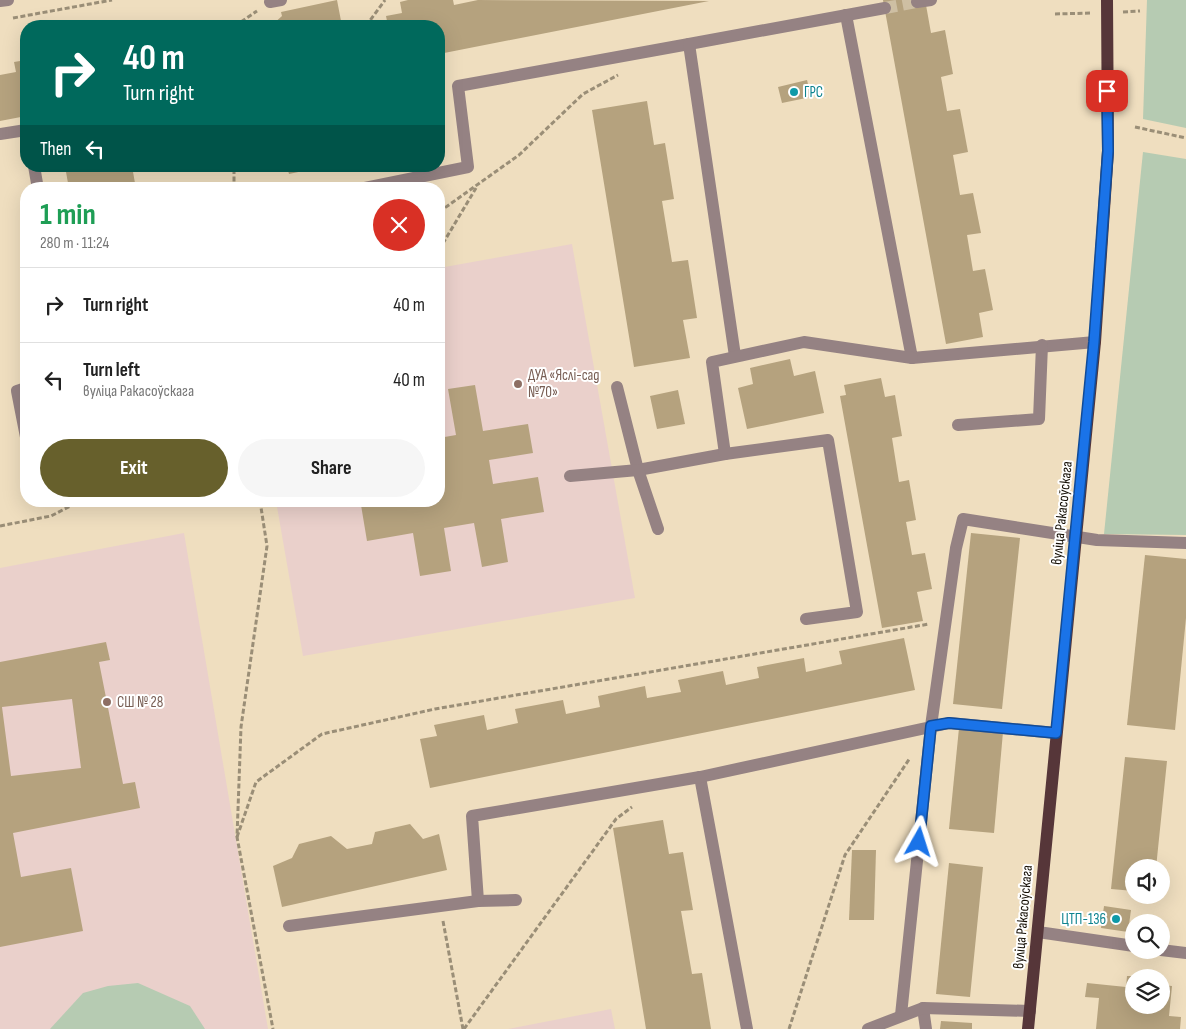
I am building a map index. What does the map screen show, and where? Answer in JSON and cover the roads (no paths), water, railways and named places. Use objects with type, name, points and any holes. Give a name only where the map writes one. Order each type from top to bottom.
[{"type":"main road","name":"вуліца Ракасоўскага","points":[[1028,1029],[1094,342],[1108,151],[1107,0]]},
{"type":"lane","points":[[0,2],[8,0]]},
{"type":"lane","points":[[917,2],[931,0]]},
{"type":"lane","points":[[445,172],[468,167],[458,86],[885,8]]},
{"type":"lane","points":[[846,15],[912,358]]},
{"type":"lane","points":[[689,44],[735,356]]},
{"type":"lane","points":[[0,134],[20,131]]},
{"type":"lane","points":[[394,182],[443,172]]},
{"type":"lane","points":[[725,454],[712,362],[804,342],[912,358],[1042,345],[1094,342]]},
{"type":"lane","points":[[958,426],[1039,419],[1042,345]]},
{"type":"lane","points":[[617,387],[638,470],[658,529]]},
{"type":"lane","points":[[20,390],[17,391],[20,406]]},
{"type":"lane","points":[[570,476],[638,470],[725,454],[828,440],[857,612],[806,619]]},
{"type":"lane","points":[[901,1015],[931,726],[956,548],[963,519],[1097,540],[1186,542]]},
{"type":"lane","points":[[478,901],[472,816],[700,777],[949,723],[1056,733]]},
{"type":"lane","points":[[700,777],[747,1029]]},
{"type":"lane","points":[[289,926],[478,901],[516,900]]},
{"type":"lane","points":[[1038,932],[1125,945]]},
{"type":"lane","points":[[1170,951],[1186,953]]},
{"type":"lane","points":[[923,1008],[926,1029]]},
{"type":"lane","points":[[868,1029],[923,1008],[1030,1011]]},
{"type":"tunnel","points":[[885,8],[917,2]]},
{"type":"place","name":"ГРС","points":[[794,92]]},
{"type":"place","name":"ДУА «Яслі-сад №70»","points":[[518,384]]},
{"type":"place","name":"СШ № 28","points":[[107,702]]},
{"type":"place","name":"ЦТП-136","points":[[1116,919]]}]
